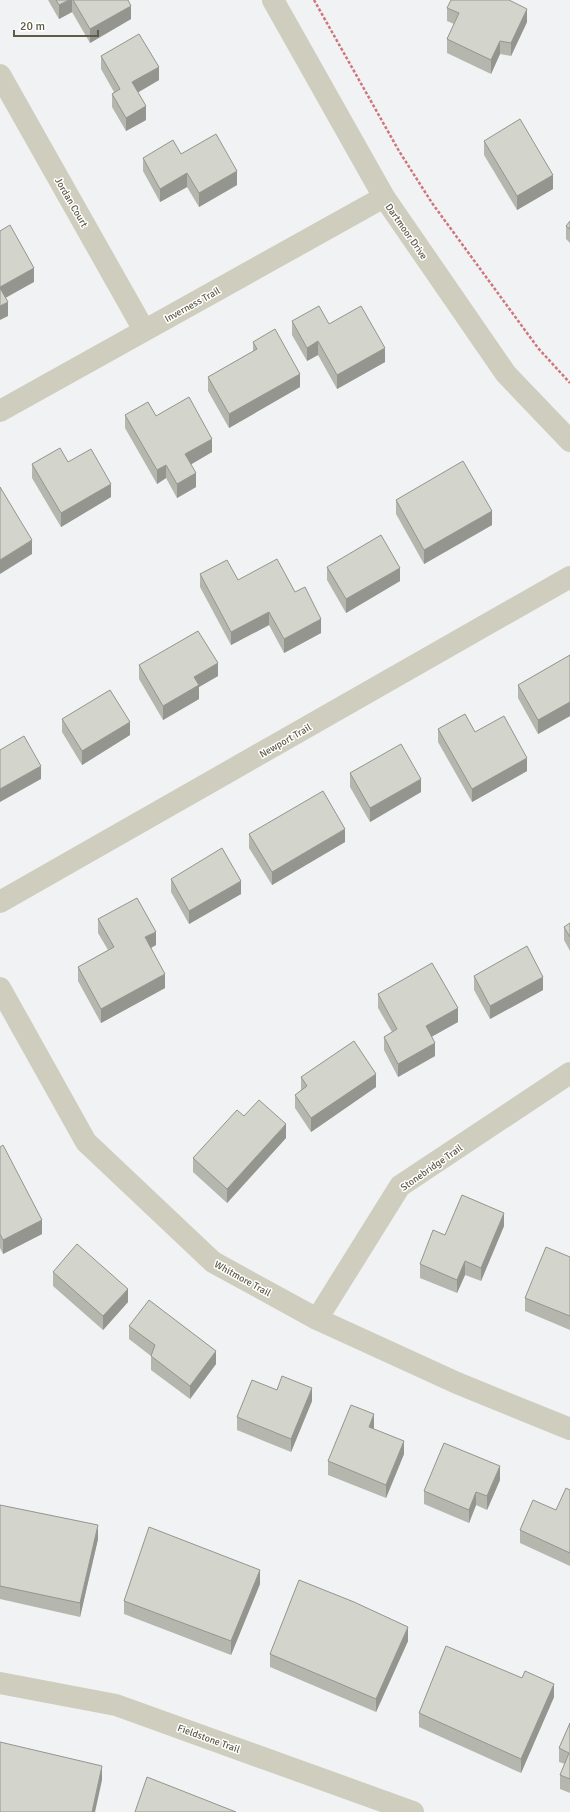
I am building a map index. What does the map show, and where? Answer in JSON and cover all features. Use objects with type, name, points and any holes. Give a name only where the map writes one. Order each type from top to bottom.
[{"type":"street","name":"Dartmoor Drive","points":[[273,0],[384,197],[506,374],[570,441]]},
{"type":"street","name":"Jordan Court","points":[[0,75],[144,330]]},
{"type":"street","name":"Inverness Trail","points":[[0,411],[384,197]]},
{"type":"street","name":"Newport Trail","points":[[0,902],[570,577]]},
{"type":"street","name":"Whitmore Trail","points":[[0,988],[86,1142],[213,1262],[317,1319],[457,1383],[570,1429]]},
{"type":"street","name":"Stonebridge Trail","points":[[317,1319],[400,1186],[570,1073]]},
{"type":"street","name":"Fieldstone Trail","points":[[0,1683],[116,1705],[413,1812]]},
{"type":"path","points":[[314,0],[399,152],[432,203],[538,348],[570,383]]},
{"type":"building","points":[[56,0],[69,0],[59,5]]},
{"type":"building","points":[[73,0],[128,0],[131,6],[90,29]]},
{"type":"building","points":[[451,0],[509,0],[527,9],[511,43],[500,41],[491,60],[447,39],[459,13],[447,8]]},
{"type":"building","points":[[139,34],[159,67],[132,82],[146,106],[126,118],[112,94],[120,89],[101,56]]},
{"type":"building","points":[[520,119],[553,175],[517,196],[484,141]]},
{"type":"building","points":[[216,134],[237,171],[199,193],[187,173],[160,189],[143,158],[173,140],[181,154]]},
{"type":"building","points":[[570,221],[570,229],[566,226]]},
{"type":"building","points":[[10,225],[34,268],[0,287],[0,231]]},
{"type":"building","points":[[0,288],[8,302],[0,306]]},
{"type":"building","points":[[319,306],[329,324],[361,306],[385,348],[337,375],[318,341],[307,348],[292,321]]},
{"type":"building","points":[[275,329],[300,374],[229,414],[208,377],[257,349],[253,342]]},
{"type":"building","points":[[189,397],[212,439],[185,454],[196,473],[177,484],[166,465],[157,470],[125,415],[148,402],[156,416]]},
{"type":"building","points":[[60,448],[68,462],[91,449],[111,484],[61,513],[32,464]]},
{"type":"building","points":[[463,461],[492,511],[424,550],[396,500]]},
{"type":"building","points":[[0,487],[32,540],[0,560]]},
{"type":"building","points":[[381,535],[400,568],[346,599],[327,567]]},
{"type":"building","points":[[277,559],[295,592],[305,587],[321,619],[284,639],[269,612],[231,632],[200,574],[227,560],[238,580]]},
{"type":"building","points":[[198,631],[218,663],[194,677],[199,685],[163,706],[139,665]]},
{"type":"building","points":[[570,655],[570,702],[538,720],[518,685]]},
{"type":"building","points":[[110,690],[130,722],[82,751],[62,719]]},
{"type":"building","points":[[465,714],[475,732],[504,716],[527,758],[472,789],[438,729]]},
{"type":"building","points":[[24,736],[41,766],[0,789],[0,750]]},
{"type":"building","points":[[401,744],[421,779],[370,808],[350,773]]},
{"type":"building","points":[[323,791],[345,829],[272,872],[249,834]]},
{"type":"building","points":[[222,848],[241,881],[189,911],[171,879]]},
{"type":"building","points":[[137,898],[156,932],[145,937],[165,974],[101,1009],[78,967],[114,947],[98,919]]},
{"type":"building","points":[[570,923],[570,937],[564,927]]},
{"type":"building","points":[[527,946],[543,977],[490,1006],[474,976]]},
{"type":"building","points":[[432,963],[458,1008],[426,1026],[435,1043],[398,1064],[384,1037],[397,1029],[378,994]]},
{"type":"building","points":[[354,1041],[376,1074],[311,1118],[295,1095],[307,1086],[301,1077]]},
{"type":"building","points":[[259,1100],[286,1124],[227,1189],[193,1158],[237,1110],[244,1116]]},
{"type":"building","points":[[3,1145],[42,1220],[3,1240],[0,1234],[0,1147]]},
{"type":"building","points":[[462,1195],[504,1213],[481,1268],[465,1261],[457,1280],[420,1264],[433,1230],[445,1235]]},
{"type":"building","points":[[77,1244],[128,1289],[103,1316],[53,1272]]},
{"type":"building","points":[[546,1247],[570,1257],[570,1316],[525,1298]]},
{"type":"building","points":[[149,1300],[216,1351],[190,1386],[151,1356],[155,1345],[129,1326]]},
{"type":"building","points":[[282,1376],[312,1388],[291,1439],[237,1417],[252,1380],[277,1390]]},
{"type":"building","points":[[351,1405],[374,1414],[369,1427],[404,1441],[386,1485],[328,1461]]},
{"type":"building","points":[[444,1443],[500,1466],[487,1496],[476,1492],[469,1510],[424,1491]]},
{"type":"building","points":[[566,1488],[570,1490],[570,1553],[520,1530],[533,1500],[556,1510]]},
{"type":"building","points":[[0,1505],[98,1525],[80,1603],[0,1586]]},
{"type":"building","points":[[149,1527],[260,1570],[231,1641],[124,1601]]},
{"type":"building","points":[[299,1580],[354,1602],[408,1627],[376,1699],[270,1654]]},
{"type":"building","points":[[446,1646],[522,1678],[525,1671],[554,1684],[521,1759],[419,1713]]},
{"type":"building","points":[[570,1723],[570,1779],[560,1775],[569,1753],[559,1748]]},
{"type":"building","points":[[0,1742],[102,1766],[92,1812],[0,1812]]},
{"type":"building","points":[[147,1777],[236,1812],[135,1812]]}]
